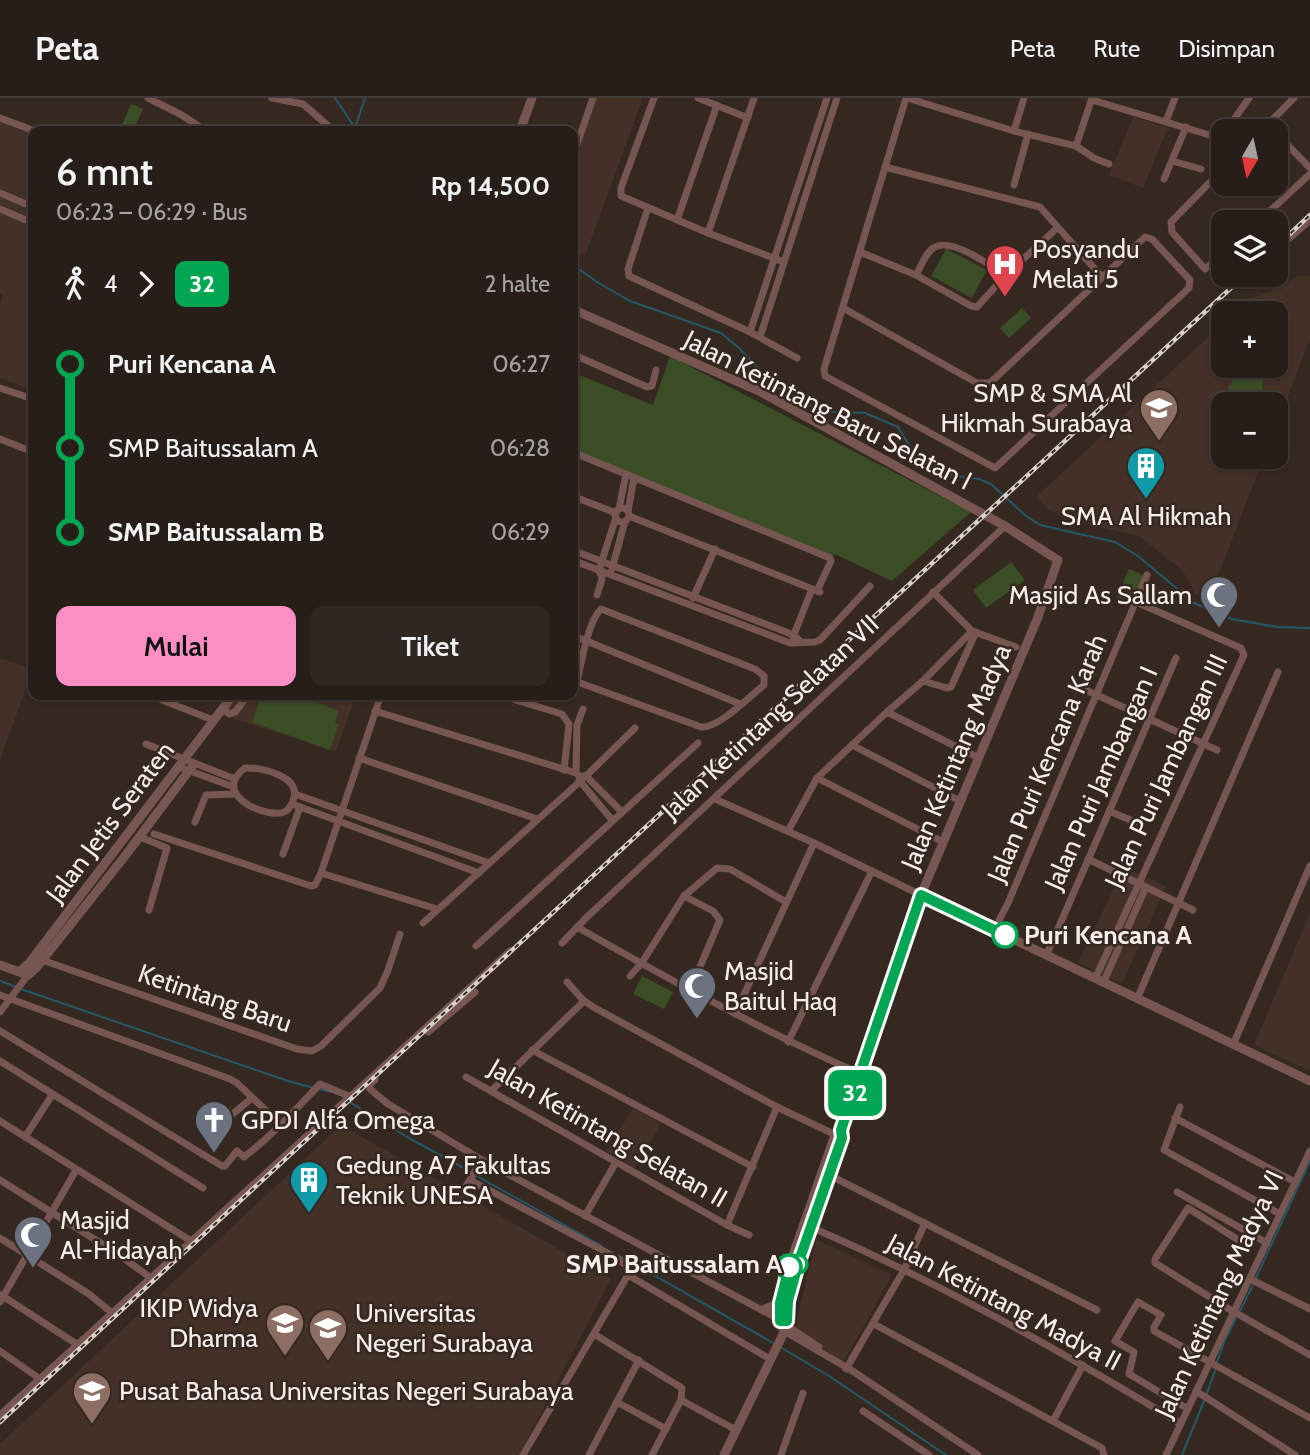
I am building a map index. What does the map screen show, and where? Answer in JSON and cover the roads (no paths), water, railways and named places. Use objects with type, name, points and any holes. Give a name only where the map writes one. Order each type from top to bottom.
[{"type":"street","points":[[148,98],[198,126]]},
{"type":"street","points":[[272,98],[303,104],[328,126]]},
{"type":"street","points":[[522,126],[532,98]]},
{"type":"street","points":[[578,142],[593,98]]},
{"type":"street","points":[[654,98],[620,192],[622,197],[784,262]]},
{"type":"street","points":[[698,98],[748,118]]},
{"type":"street","points":[[708,233],[754,98]]},
{"type":"street","points":[[750,332],[827,98]]},
{"type":"street","points":[[760,337],[837,98]]},
{"type":"street","points":[[843,308],[977,383],[990,383],[1145,237],[1152,239],[1190,280],[1189,288],[1094,374],[998,467],[992,468],[825,376],[824,373],[843,308],[860,253],[885,167],[906,98],[1014,131],[1076,146],[1109,164]]},
{"type":"street","points":[[1014,131],[1024,98]]},
{"type":"street","points":[[1166,121],[1175,98]]},
{"type":"street","points":[[1235,119],[1250,98]]},
{"type":"street","points":[[1273,119],[1294,98]]},
{"type":"street","points":[[1076,146],[1092,99],[1211,134]]},
{"type":"street","points":[[677,220],[717,105]]},
{"type":"street","points":[[0,117],[28,128]]},
{"type":"street","points":[[1164,179],[1186,127]]},
{"type":"street","points":[[1014,185],[1028,134]]},
{"type":"street","points":[[1288,145],[1310,168]]},
{"type":"street","points":[[1172,160],[1201,169]]},
{"type":"street","points":[[885,167],[1035,205],[1045,210],[1057,228],[1102,277]]},
{"type":"street","points":[[1271,210],[1310,174]]},
{"type":"street","points":[[1211,181],[1171,222],[1170,227],[1207,269],[1211,265]]},
{"type":"street","points":[[0,194],[28,204]]},
{"type":"street","points":[[648,208],[628,270],[629,276],[750,332],[797,358]]},
{"type":"street","points":[[0,209],[28,221]]},
{"type":"street","points":[[1288,239],[1310,220]]},
{"type":"street","points":[[860,253],[916,275],[974,307],[979,306],[1004,277],[1057,228]]},
{"type":"street","points":[[916,275],[932,250],[941,246],[978,257],[992,265],[1004,277]]},
{"type":"street","name":"Jalan Ketintang Baru Selatan I","points":[[578,312],[761,392],[1005,526],[1058,560]]},
{"type":"street","points":[[578,357],[647,387],[652,386],[656,370]]},
{"type":"street","points":[[0,388],[28,397]]},
{"type":"street","points":[[0,439],[28,450]]},
{"type":"street","points":[[578,454],[830,558],[817,591],[790,643]]},
{"type":"street","points":[[597,596],[602,579],[600,566],[626,474]]},
{"type":"street","points":[[602,579],[611,570],[628,516],[634,478]]},
{"type":"street","points":[[578,498],[617,513],[621,522],[628,516]]},
{"type":"street","points":[[617,513],[624,508],[628,516],[817,591]]},
{"type":"street","name":"Jalan Ketintang Selatan VII","points":[[562,943],[1005,526]]},
{"type":"street","points":[[690,605],[715,549]]},
{"type":"street","points":[[578,554],[600,566]]},
{"type":"street","name":"Jalan Ketintang Madya","points":[[784,1327],[780,1303],[921,895],[1038,617],[1058,560]]},
{"type":"street","points":[[578,561],[694,596],[794,635],[801,642]]},
{"type":"street","points":[[611,570],[690,605],[790,643],[820,640],[870,586]]},
{"type":"street","name":"Jalan Puri Kencana Karah","points":[[994,930],[1008,903],[1147,575]]},
{"type":"street","points":[[933,592],[974,631],[1016,647]]},
{"type":"street","name":"Jalan Puri Jambangan III","points":[[1099,981],[1108,948],[1244,655],[1243,651],[1136,602]]},
{"type":"street","points":[[578,669],[597,613],[601,610],[755,669],[764,676],[764,685],[712,727],[706,728],[578,682]]},
{"type":"street","points":[[923,681],[951,687],[974,631]]},
{"type":"street","points":[[788,831],[817,778],[974,631]]},
{"type":"street","points":[[578,637],[740,704]]},
{"type":"street","name":"Jalan Puri Jambangan I","points":[[1047,954],[1176,658]]},
{"type":"street","points":[[1138,999],[1278,672]]},
{"type":"street","points":[[1077,686],[1217,750]]},
{"type":"street","points":[[162,700],[214,720]]},
{"type":"street","name":"Jalan Jetis Seraten","points":[[0,1012],[30,962],[229,700]]},
{"type":"street","points":[[223,708],[229,714],[235,712],[244,700]]},
{"type":"street","points":[[154,834],[311,886],[318,882],[379,700]]},
{"type":"street","points":[[516,700],[562,714],[567,718],[569,724],[565,770]]},
{"type":"street","points":[[583,709],[577,725],[580,777],[612,820]]},
{"type":"street","points":[[375,711],[565,770],[580,777],[622,812]]},
{"type":"street","points":[[887,712],[979,758]]},
{"type":"street","points":[[423,923],[635,728]]},
{"type":"street","points":[[476,946],[698,743]]},
{"type":"street","points":[[146,744],[234,786],[243,802],[271,813],[278,814],[296,806],[479,873]]},
{"type":"street","points":[[852,746],[960,801]]},
{"type":"street","points":[[359,758],[537,819]]},
{"type":"street","name":"Jalan Jetis Seraten","points":[[24,975],[42,960],[192,767]]},
{"type":"street","points":[[195,822],[206,795],[234,786],[245,768],[287,779],[293,784],[296,806],[284,853]]},
{"type":"street","points":[[817,778],[943,842]]},
{"type":"street","points":[[295,794],[489,863]]},
{"type":"street","points":[[715,799],[814,843],[1310,1080]]},
{"type":"street","points":[[1109,811],[1135,822]]},
{"type":"street","points":[[140,836],[167,848],[149,911]]},
{"type":"street","points":[[735,1014],[814,843]]},
{"type":"street","points":[[1088,859],[1193,911]]},
{"type":"street","points":[[1233,1045],[1310,866]]},
{"type":"street","points":[[630,976],[641,964],[684,895],[717,868],[730,869],[786,902]]},
{"type":"street","points":[[788,1042],[872,871]]},
{"type":"street","points":[[321,873],[437,909]]},
{"type":"street","name":"Jalan Puri Jambangan III","points":[[1099,981],[1116,952],[1146,887]]},
{"type":"street","points":[[684,895],[713,911],[720,920],[690,990]]},
{"type":"street","points":[[577,927],[788,1042],[861,1074]]},
{"type":"street","name":"Ketintang Baru","points":[[42,960],[297,1049],[312,1051],[321,1046],[380,988],[400,934]]},
{"type":"street","points":[[1108,948],[1116,952]]},
{"type":"street","points":[[0,1415],[510,950]]},
{"type":"street","points":[[0,965],[24,975]]},
{"type":"street","points":[[566,982],[584,1001],[777,1107],[839,1134]]},
{"type":"street","points":[[475,992],[369,1087],[388,1104],[480,1163],[763,1310],[784,1327],[974,1454]]},
{"type":"street","points":[[0,995],[11,995],[230,1079],[280,1124]]},
{"type":"street","points":[[491,1091],[584,1001]]},
{"type":"street","points":[[0,1031],[222,1166],[225,1166],[237,1151],[244,1157],[294,1112],[318,1086],[349,1098]]},
{"type":"street","points":[[532,1050],[753,1167]]},
{"type":"street","points":[[0,1061],[203,1188]]},
{"type":"street","name":"Jalan Ketintang Selatan II","points":[[466,1077],[727,1225],[777,1107]]},
{"type":"street","points":[[25,1137],[52,1095]]},
{"type":"street","points":[[223,1122],[252,1098]]},
{"type":"street","points":[[1180,1107],[1164,1150],[1280,1214]]},
{"type":"street","points":[[1175,1118],[1295,1182]]},
{"type":"street","points":[[0,1121],[191,1241]]},
{"type":"street","name":"Jalan Ketintang Madya","points":[[723,1455],[784,1327],[788,1301],[808,1226],[829,1175],[839,1134]]},
{"type":"street","name":"Jalan Ketintang Madya VI","points":[[1166,1455],[1188,1409],[1200,1393],[1254,1282],[1266,1243],[1310,1151]]},
{"type":"street","points":[[585,1216],[615,1162]]},
{"type":"street","points":[[463,1191],[480,1163]]},
{"type":"street","points":[[76,1170],[1,1298],[78,1345]]},
{"type":"street","points":[[829,1175],[1097,1310]]},
{"type":"street","points":[[471,1177],[617,1258],[628,1267],[628,1275],[523,1455]]},
{"type":"street","points":[[0,1180],[150,1278]]},
{"type":"street","points":[[1177,1192],[1266,1243]]},
{"type":"street","points":[[1243,1243],[1188,1208],[1155,1260],[1156,1265],[1310,1354]]},
{"type":"street","points":[[848,1368],[904,1270],[925,1223]]},
{"type":"street","points":[[727,1225],[749,1235]]},
{"type":"street","name":"Jalan Ketintang Madya II","points":[[808,1226],[904,1270],[1083,1365],[1181,1424]]},
{"type":"street","points":[[0,1238],[89,1294],[112,1313]]},
{"type":"street","points":[[628,1275],[771,1358]]},
{"type":"street","points":[[1254,1282],[1310,1309]]},
{"type":"street","points":[[1188,1409],[1129,1374],[1134,1352],[1116,1344],[1116,1338],[1138,1302],[1161,1315],[1154,1331],[1310,1418]]},
{"type":"street","points":[[763,1310],[780,1303]]},
{"type":"street","points":[[874,1324],[1102,1448],[1104,1455]]},
{"type":"street","points":[[594,1334],[682,1388],[681,1400],[652,1455]]},
{"type":"street","points":[[0,1352],[40,1378]]},
{"type":"street","points":[[589,1455],[639,1360]]},
{"type":"street","points":[[1053,1421],[1083,1365]]},
{"type":"street","points":[[781,1455],[803,1392]]},
{"type":"street","points":[[1200,1393],[1295,1455]]},
{"type":"street","points":[[681,1400],[736,1430]]},
{"type":"street","points":[[617,1402],[666,1429]]},
{"type":"street","points":[[863,1411],[929,1455]]},
{"type":"waterway","points":[[335,98],[354,126]]},
{"type":"waterway","points":[[356,126],[365,98]]},
{"type":"waterway","points":[[578,268],[630,301],[721,333],[775,386],[814,407],[829,412],[865,413],[898,427],[915,455],[935,473],[979,479],[991,484],[1040,525],[1115,542],[1138,556],[1194,603],[1232,619],[1277,627],[1310,628]]},
{"type":"waterway","points":[[0,981],[16,987]]},
{"type":"waterway","points":[[21,989],[314,1088]]},
{"type":"waterway","points":[[319,1089],[331,1092]]},
{"type":"waterway","points":[[348,1101],[471,1172]]},
{"type":"waterway","points":[[1255,1280],[1310,1161]]},
{"type":"waterway","points":[[475,1175],[602,1246]]},
{"type":"waterway","points":[[622,1257],[775,1344]]},
{"type":"waterway","points":[[1240,1311],[1253,1285]]},
{"type":"waterway","points":[[1217,1362],[1237,1316]]},
{"type":"waterway","points":[[780,1347],[829,1376],[946,1455]]},
{"type":"waterway","points":[[1206,1396],[1216,1368]]},
{"type":"waterway","points":[[1182,1455],[1204,1401]]},
{"type":"railway","points":[[1288,236],[1310,215]]},
{"type":"railway","points":[[0,1422],[1232,287]]},
{"type":"place","name":"Posyandu Melati 5","points":[[1005,298]]},
{"type":"place","name":"SMP & SMA Al Hikmah Surabaya","points":[[1159,442]]},
{"type":"place","name":"SMA Al Hikmah","points":[[1146,500]]},
{"type":"place","name":"Masjid As Sallam","points":[[1219,629]]},
{"type":"place","name":"Puri Kencana A","points":[[1005,935]]},
{"type":"place","name":"Masjid Baitul Haq","points":[[697,1020]]},
{"type":"place","name":"GPDI Alfa Omega","points":[[214,1154]]},
{"type":"place","name":"Gedung A7 Fakultas Teknik UNESA","points":[[309,1214]]},
{"type":"place","name":"SMP Baitussalam A","points":[[798,1264]]},
{"type":"place","name":"Masjid Al-Hidayah","points":[[33,1269]]},
{"type":"place","name":"IKIP Widya Dharma","points":[[285,1357]]},
{"type":"place","name":"Universitas Negeri Surabaya","points":[[328,1362]]},
{"type":"place","name":"Pusat Bahasa Universitas Negeri Surabaya","points":[[92,1425]]}]
